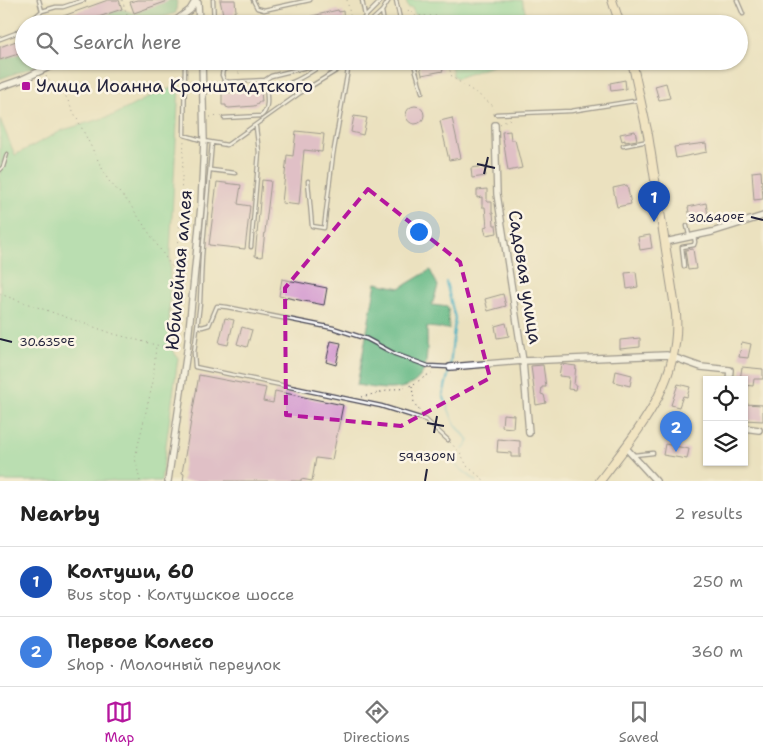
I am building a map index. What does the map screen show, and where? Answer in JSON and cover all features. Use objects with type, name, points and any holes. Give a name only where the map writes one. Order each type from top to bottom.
[{"type":"main road","points":[[612,0],[617,15]]},
{"type":"main road","points":[[600,481],[660,395],[676,344],[676,314],[665,242],[649,141],[634,70]]},
{"type":"street","points":[[183,15],[197,1]]},
{"type":"street","points":[[197,1],[198,15]]},
{"type":"street","points":[[0,87],[42,70]]},
{"type":"street","name":"Юбилейная аллея","points":[[168,481],[187,351],[201,206],[204,141],[202,70]]},
{"type":"street","name":"Садовая улица","points":[[495,126],[497,194],[523,361],[529,433]]},
{"type":"street","points":[[665,242],[763,216]]},
{"type":"street","points":[[450,367],[523,361],[667,355],[702,366],[730,370],[729,376]]},
{"type":"street","points":[[748,429],[761,433]]},
{"type":"street","points":[[625,447],[656,481]]},
{"type":"lane","points":[[39,0],[42,11]]},
{"type":"lane","points":[[37,15],[42,11],[84,0]]},
{"type":"lane","points":[[213,0],[214,15]]},
{"type":"lane","points":[[253,0],[257,8],[264,10],[310,0]]},
{"type":"lane","points":[[362,0],[366,15]]},
{"type":"lane","points":[[367,15],[382,0]]},
{"type":"lane","points":[[377,15],[390,0]]},
{"type":"lane","points":[[396,0],[399,13]]},
{"type":"lane","points":[[738,0],[743,14]]},
{"type":"lane","points":[[382,10],[383,15]]},
{"type":"lane","points":[[0,39],[15,33]]},
{"type":"lane","points":[[185,70],[184,135],[227,145],[300,93],[337,70]]},
{"type":"lane","points":[[223,70],[224,80],[229,82],[265,80],[271,76],[296,70]]},
{"type":"lane","points":[[265,88],[277,88],[288,84],[312,70]]},
{"type":"lane","points":[[308,181],[312,226],[324,228],[333,155],[349,70]]},
{"type":"lane","points":[[416,70],[422,92]]},
{"type":"lane","points":[[224,118],[261,116],[265,113],[267,108],[265,80]]},
{"type":"lane","points":[[496,114],[571,111],[641,100]]},
{"type":"lane","points":[[251,247],[260,152],[255,126]]},
{"type":"lane","points":[[623,146],[649,141]]},
{"type":"lane","points":[[212,143],[198,326],[194,353],[195,367],[381,406],[426,420],[448,440]]},
{"type":"lane","points":[[0,170],[3,168],[7,154]]},
{"type":"lane","points":[[211,170],[235,173]]},
{"type":"lane","points":[[684,266],[682,247],[694,245],[696,242],[687,226]]},
{"type":"lane","points":[[198,326],[202,327],[209,324],[217,306],[227,307],[333,328],[366,339],[395,354],[428,366],[450,367]]},
{"type":"lane","points":[[632,456],[653,453]]},
{"type":"path","points":[[122,0],[127,15]]},
{"type":"path","points":[[347,0],[350,15]]},
{"type":"path","points":[[399,13],[410,10],[414,15]]},
{"type":"path","points":[[42,70],[48,80],[61,87],[108,180],[135,211],[176,273]]},
{"type":"path","points":[[237,70],[242,82]]},
{"type":"path","points":[[450,70],[452,77],[492,105],[496,114]]},
{"type":"path","points":[[495,126],[512,118],[514,113]]},
{"type":"path","points":[[204,117],[221,116],[224,118]]},
{"type":"path","points":[[173,347],[184,135]]},
{"type":"path","points":[[0,294],[114,334],[187,351]]},
{"type":"path","points":[[140,481],[135,458],[153,382],[156,345]]},
{"type":"path","points":[[352,400],[412,385],[439,368]]},
{"type":"path","points":[[412,385],[414,403],[426,420]]},
{"type":"path","points":[[448,440],[461,454],[467,466],[485,481]]},
{"type":"highlighted area","points":[[368,189],[460,262],[490,378],[401,426],[286,415],[285,288]]},
{"type":"green space","points":[[170,0],[177,0],[176,13],[170,15],[104,15],[122,9],[134,13]]},
{"type":"green space","points":[[406,0],[522,0],[526,15],[415,15],[412,8],[408,8]]},
{"type":"green space","points":[[15,55],[15,70],[24,70],[0,79],[0,60]]},
{"type":"green space","points":[[452,70],[481,70],[457,78],[453,76]]},
{"type":"green space","points":[[179,86],[170,252],[169,345],[178,358],[161,481],[0,481],[0,119],[15,155],[63,130],[114,115],[155,94]]},
{"type":"green space","points":[[430,270],[438,286],[432,305],[448,307],[449,329],[427,327],[427,355],[424,370],[419,378],[412,384],[395,389],[357,385],[376,283],[400,288]]},
{"type":"building","points":[[108,0],[119,0],[122,9],[104,15],[66,15]]},
{"type":"building","points":[[137,0],[168,1],[134,13],[130,2]]},
{"type":"building","points":[[220,0],[235,0],[235,15],[220,15],[223,14]]},
{"type":"building","points":[[338,10],[339,12],[343,11],[343,15],[316,15]]},
{"type":"building","points":[[15,41],[15,55],[0,60],[0,47]]},
{"type":"building","points":[[421,70],[443,71],[422,75]]},
{"type":"building","points":[[625,80],[626,89],[611,91],[610,83]]},
{"type":"building","points":[[666,83],[670,98],[659,100],[655,86]]},
{"type":"building","points":[[261,90],[262,102],[258,102],[254,106],[229,108],[226,105],[222,105],[222,93]]},
{"type":"building","points":[[411,106],[419,106],[424,111],[422,122],[411,124],[406,119],[406,111]]},
{"type":"building","points":[[354,116],[367,118],[363,135],[351,132]]},
{"type":"building","points":[[452,118],[461,158],[449,160],[440,121]]},
{"type":"building","points":[[296,131],[324,134],[322,152],[304,150],[299,205],[282,203],[287,155],[293,156]]},
{"type":"building","points":[[510,131],[511,140],[515,140],[522,168],[508,171],[502,132]]},
{"type":"building","points":[[635,131],[637,140],[622,141],[620,134]]},
{"type":"building","points":[[706,143],[707,152],[676,158],[674,147]]},
{"type":"building","points":[[484,166],[486,176],[472,178],[471,168]]},
{"type":"building","points":[[761,171],[763,199],[754,200],[752,172]]},
{"type":"building","points":[[262,180],[271,181],[262,257],[255,256]]},
{"type":"building","points":[[217,182],[241,185],[238,204],[250,206],[245,249],[209,245]]},
{"type":"building","points":[[627,185],[631,204],[617,207],[613,188]]},
{"type":"building","points":[[487,189],[487,202],[492,202],[492,213],[497,233],[486,235],[484,227],[487,226],[485,207],[482,207],[482,197],[477,198],[477,190]]},
{"type":"building","points":[[706,203],[709,221],[691,224],[688,207]]},
{"type":"building","points":[[650,235],[652,248],[640,250],[638,237]]},
{"type":"building","points":[[693,249],[696,269],[688,270],[685,250]]},
{"type":"building","points":[[636,272],[638,287],[627,289],[625,273]]},
{"type":"building","points":[[282,279],[327,288],[324,305],[279,296]]},
{"type":"building","points":[[503,294],[506,306],[488,311],[485,299]]},
{"type":"building","points":[[225,318],[234,320],[228,345],[219,343]]},
{"type":"building","points":[[506,323],[509,336],[497,338],[495,326]]},
{"type":"building","points":[[242,327],[252,330],[247,347],[237,344]]},
{"type":"building","points":[[640,338],[640,347],[620,349],[620,340]]},
{"type":"building","points":[[331,341],[341,343],[336,365],[326,362]]},
{"type":"building","points":[[742,342],[751,344],[748,358],[739,357]]},
{"type":"building","points":[[561,364],[576,366],[575,390],[568,389],[569,377],[559,376]]},
{"type":"building","points":[[543,365],[546,387],[542,387],[541,394],[544,395],[546,403],[536,405],[531,366]]},
{"type":"building","points":[[742,367],[763,369],[763,379],[754,379],[753,386],[748,385],[748,376],[741,376]]},
{"type":"building","points":[[616,371],[632,375],[630,386],[614,382]]},
{"type":"building","points":[[199,375],[266,388],[263,401],[273,403],[275,391],[343,405],[332,460],[316,458],[312,481],[301,479],[301,481],[183,481],[184,474],[182,473]]},
{"type":"building","points":[[678,384],[690,387],[687,397],[683,396],[679,407],[671,405]]},
{"type":"building","points":[[748,404],[763,405],[763,421],[748,420]]},
{"type":"building","points":[[503,414],[514,415],[513,428],[502,427]]},
{"type":"building","points":[[498,439],[520,441],[520,457],[511,457],[511,453],[497,452]]},
{"type":"building","points":[[665,444],[689,449],[687,459],[663,455]]},
{"type":"waterway","points":[[446,282],[455,318],[450,367],[443,395],[454,423],[469,441],[463,449]]},
{"type":"waterway","points":[[453,462],[457,457]]},
{"type":"waterway","points":[[448,459],[476,481]]},
{"type":"place","name":"Улица Иоанна Кронштадтского","points":[[26,86]]},
{"type":"place","name":"Колтуши, 60","points":[[654,222]]},
{"type":"place","name":"Первое Колесо","points":[[676,452]]}]
